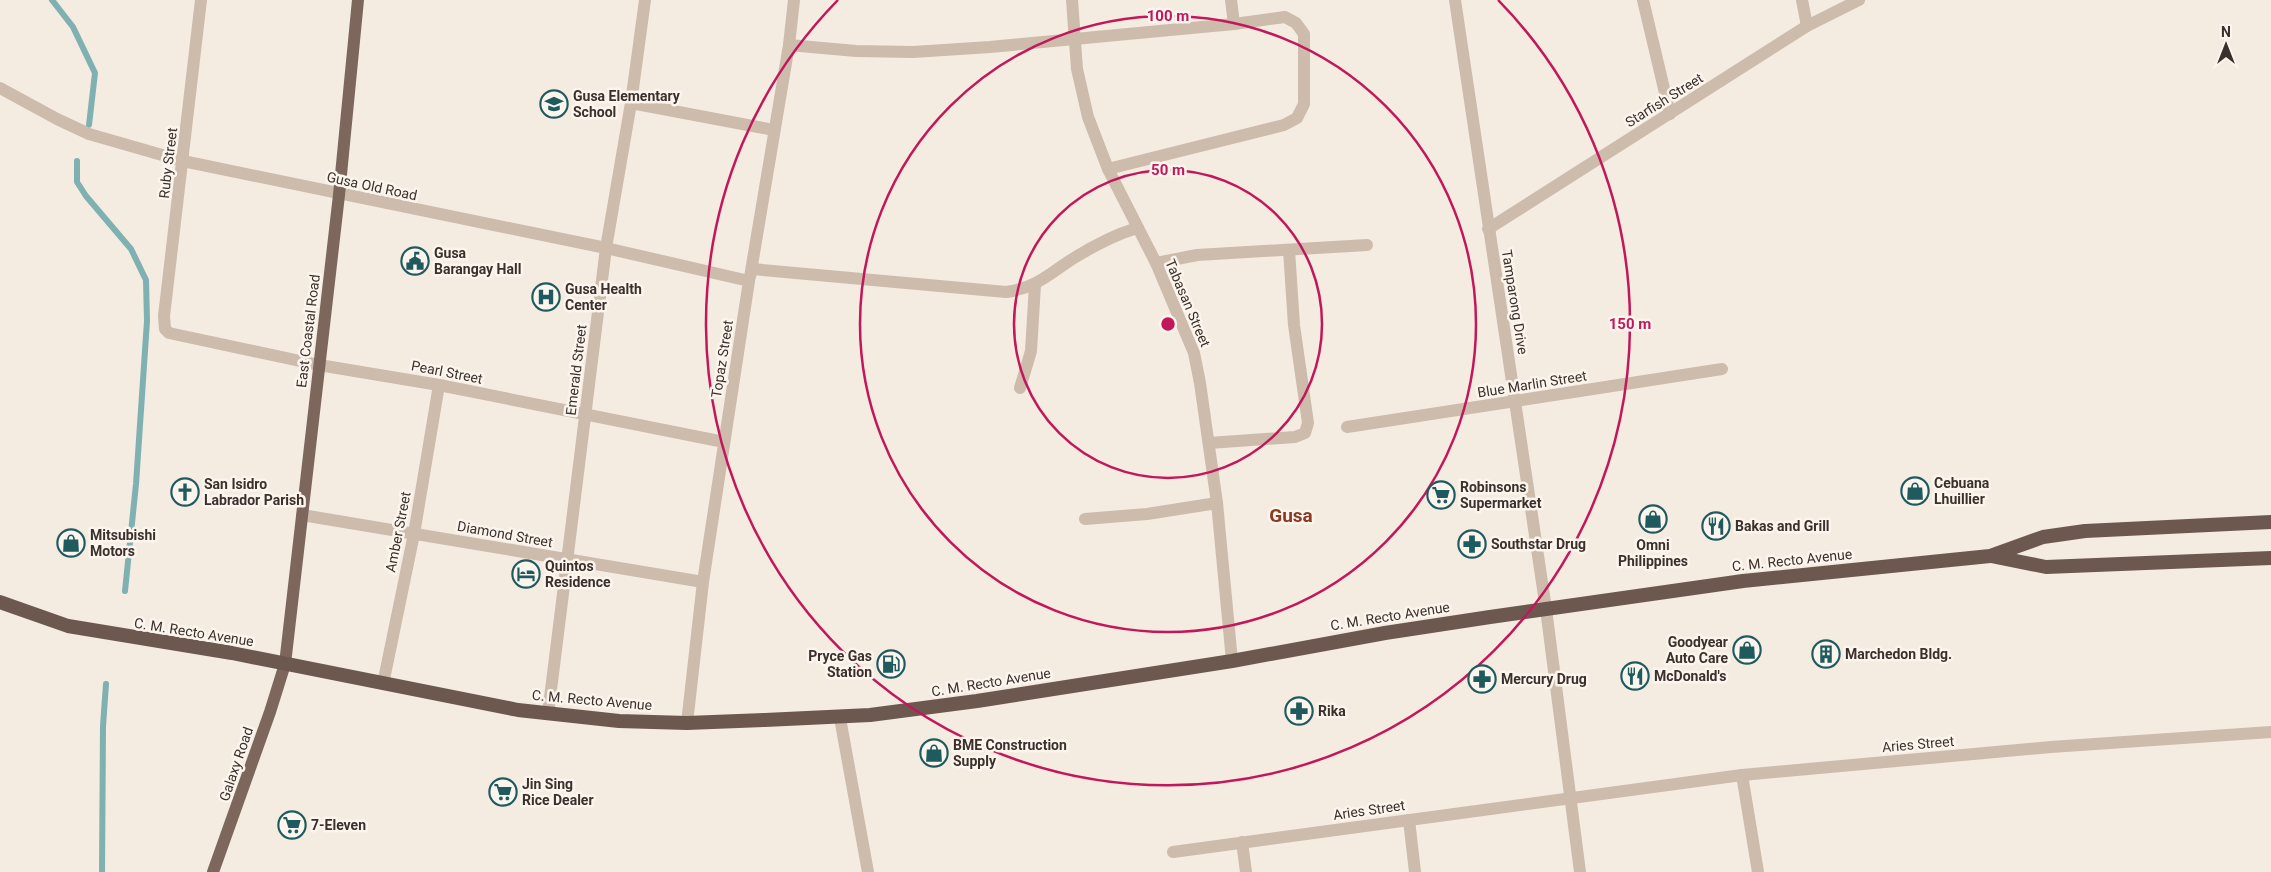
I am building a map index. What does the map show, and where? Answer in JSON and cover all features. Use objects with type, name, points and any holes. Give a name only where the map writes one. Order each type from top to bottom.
[{"type":"highway","name":"C. M. Recto Avenue","points":[[0,602],[68,626],[325,670],[383,684],[548,714],[619,721],[687,723],[840,718],[870,716],[977,701],[1232,661],[1385,633],[1743,581],[1990,556],[2043,537],[2085,531],[2271,522]]},
{"type":"highway","name":"C. M. Recto Avenue","points":[[1990,556],[2046,567],[2271,558]]},
{"type":"main road","name":"East Coastal Road","points":[[285,664],[339,195],[358,0]]},
{"type":"main road","name":"Galaxy Road","points":[[213,872],[270,712],[285,664]]},
{"type":"street","name":"Ruby Street","points":[[165,329],[164,316],[201,0]]},
{"type":"street","name":"Emerald Street","points":[[548,714],[606,248],[631,103],[645,0]]},
{"type":"street","name":"Topaz Street","points":[[687,723],[703,582],[789,45],[794,0]]},
{"type":"street","name":"Tabasan Street","points":[[1072,0],[1077,69],[1088,117],[1108,169],[1156,263],[1194,353],[1217,503],[1232,661]]},
{"type":"street","points":[[1231,0],[1234,24]]},
{"type":"street","name":"Tamparong Drive","points":[[1455,0],[1546,609]]},
{"type":"street","points":[[1643,0],[1670,114]]},
{"type":"street","points":[[1802,0],[1807,26]]},
{"type":"street","name":"Starfish Street","points":[[1488,229],[1807,26],[1859,0]]},
{"type":"street","points":[[789,45],[856,51],[913,52],[990,47],[1234,24],[1285,17],[1296,23],[1304,34],[1304,104],[1297,118],[1284,125],[1108,169]]},
{"type":"street","name":"Gusa Old Road","points":[[0,88],[88,134],[183,161],[339,195],[751,275],[890,280],[1006,292],[1022,290],[1035,285],[1100,242],[1138,228]]},
{"type":"street","points":[[631,103],[774,130]]},
{"type":"street","points":[[1156,263],[1197,255],[1367,245]]},
{"type":"street","points":[[1209,443],[1295,437],[1304,433],[1308,423],[1294,325],[1289,250]]},
{"type":"street","points":[[1020,388],[1031,351],[1035,285]]},
{"type":"street","name":"Pearl Street","points":[[165,329],[176,335],[319,365],[439,385],[724,442]]},
{"type":"street","name":"Blue Marlin Street","points":[[1346,428],[1722,369]]},
{"type":"street","name":"Amber Street","points":[[383,684],[414,534],[439,385]]},
{"type":"street","points":[[1085,519],[1147,514],[1217,503]]},
{"type":"street","name":"Diamond Street","points":[[302,515],[703,582]]},
{"type":"street","points":[[1546,609],[1568,797],[1580,872]]},
{"type":"street","points":[[840,718],[868,872]]},
{"type":"street","name":"Aries Street","points":[[1173,852],[1568,797],[1742,775],[2052,747],[2271,732]]},
{"type":"street","points":[[1742,775],[1758,872]]},
{"type":"street","points":[[1409,820],[1415,872]]},
{"type":"street","points":[[1242,842],[1246,872]]},
{"type":"waterway","points":[[52,0],[73,27],[95,73],[89,125]]},
{"type":"waterway","points":[[77,161],[77,182],[86,196],[131,249],[146,280],[147,321],[136,484],[125,591]]},
{"type":"waterway","points":[[102,872],[103,726],[106,684]]},
{"type":"place","name":"Gusa Elementary School","points":[[554,104]]},
{"type":"place","name":"Gusa Barangay Hall","points":[[415,261]]},
{"type":"place","name":"Gusa Health Center","points":[[546,297]]},
{"type":"place","name":"Cebuana Lhuillier","points":[[1915,491]]},
{"type":"place","name":"San Isidro Labrador Parish","points":[[185,492]]},
{"type":"place","name":"Robinsons Supermarket","points":[[1441,495]]},
{"type":"place","name":"Omni Philippines","points":[[1653,519]]},
{"type":"place","name":"Bakas and Grill","points":[[1716,526]]},
{"type":"place","name":"Mitsubishi Motors","points":[[71,543]]},
{"type":"place","name":"Southstar Drug","points":[[1472,544]]},
{"type":"place","name":"Quintos Residence","points":[[526,574]]},
{"type":"place","name":"Goodyear Auto Care","points":[[1747,650]]},
{"type":"place","name":"Marchedon Bldg.","points":[[1826,654]]},
{"type":"place","name":"Pryce Gas Station","points":[[891,664]]},
{"type":"place","name":"McDonald's","points":[[1635,676]]},
{"type":"place","name":"Mercury Drug","points":[[1482,679]]},
{"type":"place","name":"Rika","points":[[1299,711]]},
{"type":"place","name":"BME Construction Supply","points":[[934,753]]},
{"type":"place","name":"Jin Sing Rice Dealer","points":[[503,792]]},
{"type":"place","name":"7-Eleven","points":[[292,825]]},
{"type":"district","name":"Gusa","points":[[1291,515]]}]
